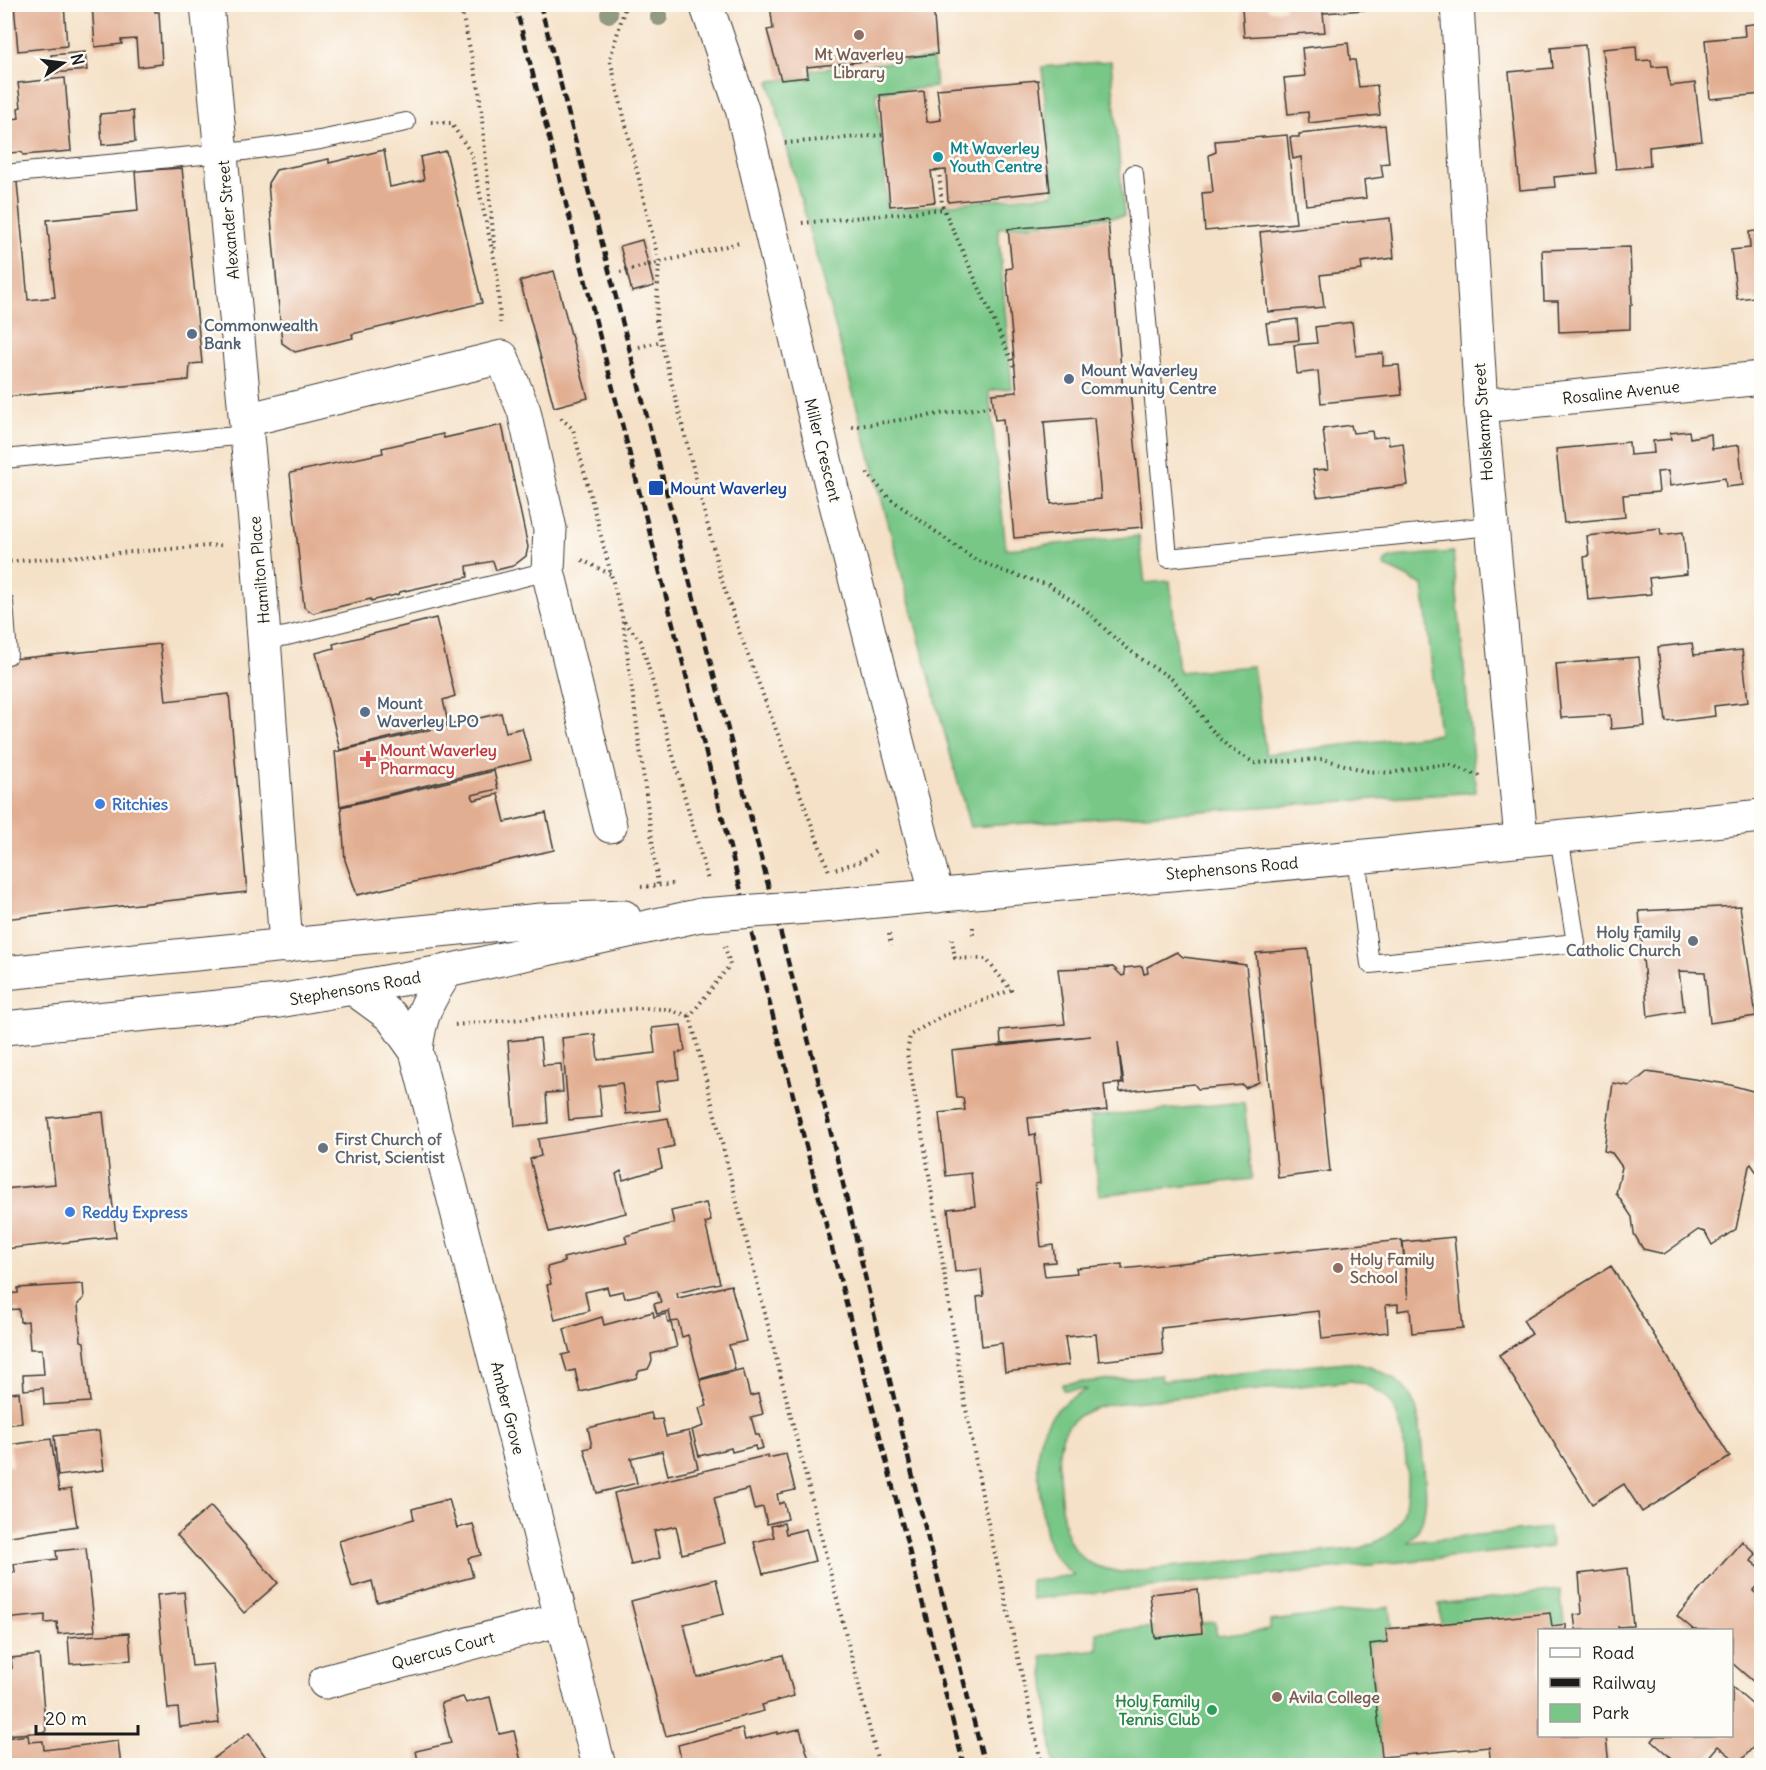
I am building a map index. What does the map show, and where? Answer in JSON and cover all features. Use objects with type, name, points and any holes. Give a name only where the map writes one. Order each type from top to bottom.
[{"type":"street","name":"Alexander Street","points":[[207,4],[246,427]]},
{"type":"street","name":"Miller Crescent","points":[[706,4],[742,109],[751,146],[785,229],[819,434],[937,896]]},
{"type":"street","name":"Holskamp Street","points":[[1456,4],[1481,405],[1521,839]]},
{"type":"street","points":[[246,427],[502,357],[524,411],[550,529],[548,571],[610,826]]},
{"type":"street","name":"Rosaline Avenue","points":[[1481,405],[1761,378]]},
{"type":"street","name":"Hamilton Place","points":[[246,427],[265,639],[286,946]]},
{"type":"street","name":"Stephensons Road","points":[[4,973],[541,920],[701,915],[937,896],[1761,816]]},
{"type":"street","name":"Stephensons Road","points":[[4,1028],[279,1001],[447,971],[701,915]]},
{"type":"street","name":"Amber Grove","points":[[447,971],[423,1011],[416,1051],[599,1766]]},
{"type":"street","name":"Amber Grove","points":[[354,988],[391,1016],[416,1051]]},
{"type":"street","name":"Quercus Court","points":[[325,1682],[562,1619]]},
{"type":"lane","points":[[4,174],[222,154],[320,140],[406,122]]},
{"type":"lane","points":[[1134,174],[1168,558],[1491,526]]},
{"type":"lane","points":[[4,459],[246,427]]},
{"type":"lane","points":[[265,639],[287,636],[548,571]]},
{"type":"lane","points":[[4,602],[8,655]]},
{"type":"lane","points":[[1356,857],[1370,964],[1576,943],[1559,836]]},
{"type":"path","points":[[460,4],[479,88],[497,272]]},
{"type":"path","points":[[626,4],[610,58],[659,262],[656,321],[721,578],[828,871],[862,861],[877,850]]},
{"type":"path","points":[[751,146],[883,135]]},
{"type":"path","points":[[939,170],[944,210],[1015,368]]},
{"type":"path","points":[[620,272],[785,229],[944,210]]},
{"type":"path","points":[[639,347],[662,341]]},
{"type":"path","points":[[819,434],[862,424],[994,406]]},
{"type":"path","points":[[867,473],[888,497],[972,558],[1006,572],[1049,585],[1086,610],[1110,634],[1143,661],[1170,678],[1230,749],[1255,762],[1323,759],[1366,771],[1391,773],[1425,766],[1451,765],[1488,779]]},
{"type":"path","points":[[4,562],[222,546]]},
{"type":"path","points":[[623,620],[658,885]]},
{"type":"path","points":[[973,927],[973,937]]},
{"type":"path","points":[[889,933],[891,946]]},
{"type":"path","points":[[952,939],[955,958],[986,959],[1011,990],[942,1016],[910,1035],[907,1054],[926,1155],[961,1382],[983,1500],[1042,1766]]},
{"type":"path","points":[[446,1026],[642,1008],[666,1009],[690,1016]]},
{"type":"green space","points":[[933,58],[936,87],[876,92],[888,210],[1054,194],[1042,67],[1111,61],[1124,216],[998,228],[1012,388],[989,391],[1006,549],[1139,536],[1145,583],[1170,581],[1179,672],[1253,666],[1266,754],[1439,734],[1423,585],[1384,566],[1385,561],[1392,557],[1453,552],[1476,792],[970,827],[769,81],[811,78],[811,70]]},
{"type":"green space","points":[[1244,1102],[1252,1179],[1099,1195],[1090,1117]]},
{"type":"green space","points":[[1346,1362],[1378,1370],[1397,1381],[1405,1389],[1416,1408],[1419,1420],[1426,1496],[1421,1524],[1408,1542],[1549,1528],[1551,1547],[1032,1599],[1030,1581],[1074,1575],[1060,1563],[1047,1540],[1038,1471],[1038,1448],[1046,1425],[1064,1404],[1087,1389],[1063,1390],[1062,1384],[1161,1375],[1162,1381]],"holes":[[[1352,1381],[1367,1385],[1388,1399],[1394,1409],[1403,1440],[1407,1476],[1405,1508],[1398,1525],[1379,1540],[1361,1548],[1120,1572],[1090,1563],[1071,1545],[1064,1522],[1059,1480],[1059,1449],[1062,1436],[1078,1416],[1112,1404]]]},
{"type":"green space","points":[[1560,1590],[1565,1629],[1538,1629],[1445,1659],[1439,1604]]},
{"type":"green space","name":"Holy Family Tennis Club","points":[[1390,1607],[1397,1661],[1371,1664],[1374,1687],[1399,1684],[1381,1742],[1383,1765],[1054,1765],[1042,1656],[1098,1649],[1097,1632],[1215,1622],[1217,1636],[1270,1630],[1270,1621]]},
{"type":"building","points":[[14,4],[64,4],[67,46],[18,51]]},
{"type":"building","points":[[92,4],[154,4],[155,12],[159,12],[162,64],[138,67],[136,39],[121,40],[122,44],[95,47]]},
{"type":"building","points":[[770,4],[933,4],[937,54],[807,67],[808,77],[781,80],[767,30],[773,29]]},
{"type":"building","points":[[1284,4],[1376,4],[1377,9],[1323,13],[1325,32],[1244,37],[1242,8],[1266,6],[1270,11],[1285,9]]},
{"type":"building","points":[[1762,23],[1762,94],[1710,99],[1705,40],[1745,36],[1744,25]]},
{"type":"building","points":[[1348,43],[1350,60],[1355,60],[1359,87],[1377,85],[1380,115],[1309,123],[1308,112],[1288,114],[1284,78],[1305,76],[1302,48]]},
{"type":"building","points":[[1585,45],[1597,173],[1554,177],[1555,187],[1520,190],[1509,72],[1553,68],[1551,48]]},
{"type":"building","points":[[1636,46],[1637,61],[1651,60],[1652,67],[1667,66],[1670,86],[1695,83],[1702,141],[1649,147],[1650,166],[1616,169],[1603,49]]},
{"type":"building","points":[[85,52],[87,70],[53,73],[51,55]]},
{"type":"building","points":[[65,78],[71,151],[23,155],[22,152],[8,153],[6,120],[19,118],[18,108],[21,107],[18,83]]},
{"type":"building","points":[[1038,80],[1050,191],[948,202],[946,170],[931,171],[935,202],[890,206],[880,95],[924,91],[927,122],[941,120],[937,89]]},
{"type":"building","points":[[133,111],[135,142],[102,145],[100,114]]},
{"type":"building","points":[[1385,125],[1389,163],[1381,164],[1383,177],[1364,180],[1366,198],[1306,205],[1301,157],[1293,159],[1290,137],[1299,137],[1299,134]]},
{"type":"building","points":[[1287,135],[1296,223],[1205,231],[1202,193],[1213,192],[1209,155],[1216,152],[1215,141]]},
{"type":"building","points":[[384,150],[390,187],[424,180],[420,157],[446,151],[482,303],[352,334],[353,338],[295,352],[282,343],[268,183],[276,170],[329,159],[329,163]]},
{"type":"building","points":[[182,168],[202,363],[190,364],[189,380],[4,397],[4,183],[17,182],[28,300],[55,297],[47,220],[138,211],[135,171]]},
{"type":"building","points":[[1390,218],[1394,258],[1361,262],[1362,270],[1320,275],[1324,307],[1268,312],[1260,232]]},
{"type":"building","name":"Mount Waverley Community Centre","points":[[1108,220],[1123,391],[1130,390],[1143,527],[1014,538],[1003,419],[995,420],[992,394],[1017,392],[1006,269],[1012,268],[1008,229]],"holes":[[[1094,418],[1101,499],[1051,504],[1044,422]]]},
{"type":"building","points":[[1762,230],[1762,301],[1756,301],[1755,297],[1737,299],[1731,250],[1750,248],[1749,232]]},
{"type":"building","points":[[642,240],[654,286],[632,292],[620,246]]},
{"type":"building","points":[[1630,247],[1632,305],[1630,305],[1630,329],[1559,332],[1558,301],[1544,301],[1542,250]]},
{"type":"building","points":[[554,271],[588,398],[554,407],[520,281]]},
{"type":"building","points":[[1297,319],[1299,340],[1269,343],[1266,323]]},
{"type":"building","points":[[1352,322],[1356,356],[1383,353],[1383,366],[1399,365],[1402,395],[1321,403],[1318,371],[1297,374],[1294,345],[1317,343],[1315,327]]},
{"type":"building","points":[[502,425],[528,547],[526,556],[513,566],[496,570],[493,561],[467,566],[468,577],[371,601],[371,599],[313,613],[304,607],[290,473],[383,453],[382,448],[443,434],[444,438]]},
{"type":"building","points":[[1351,425],[1353,433],[1372,431],[1373,438],[1388,436],[1389,445],[1403,443],[1408,485],[1317,497],[1313,470],[1328,469],[1323,429]]},
{"type":"building","points":[[1689,431],[1690,438],[1711,434],[1712,449],[1739,445],[1743,485],[1726,487],[1725,478],[1670,486],[1668,471],[1657,472],[1659,492],[1623,495],[1625,517],[1564,523],[1556,449],[1629,442],[1630,455],[1654,453],[1653,441],[1671,439],[1670,433]]},
{"type":"building","points":[[1660,528],[1661,535],[1683,532],[1687,574],[1649,578],[1651,594],[1588,600],[1584,557],[1589,556],[1587,536]]},
{"type":"building","points":[[436,618],[455,696],[443,700],[448,723],[340,750],[316,653],[334,648],[333,644]]},
{"type":"building","points":[[1692,643],[1694,655],[1742,650],[1748,702],[1714,706],[1715,716],[1666,722],[1658,647]]},
{"type":"building","points":[[160,644],[166,701],[229,694],[247,892],[4,919],[4,660]]},
{"type":"building","points":[[1639,657],[1645,726],[1611,729],[1610,715],[1561,718],[1556,664]]},
{"type":"building","points":[[501,713],[506,732],[522,728],[531,760],[340,806],[335,752]]},
{"type":"building","points":[[494,771],[498,789],[472,795],[474,800],[498,794],[505,822],[546,813],[554,850],[357,895],[345,860],[341,807]]},
{"type":"building","name":"Holy Family Catholic Church","points":[[1740,906],[1756,1016],[1710,1023],[1705,972],[1679,971],[1684,1011],[1648,1017],[1639,911]]},
{"type":"building","points":[[1308,949],[1330,1171],[1278,1178],[1256,953]]},
{"type":"building","points":[[1177,952],[1183,957],[1246,965],[1259,1082],[1245,1088],[1243,1085],[1198,1089],[1194,1084],[1120,1092],[1119,1084],[1124,1084],[1118,1042],[1122,1083],[1104,1085],[1107,1110],[1028,1118],[1030,1135],[1035,1134],[1040,1183],[1035,1184],[1041,1247],[1053,1245],[1055,1262],[1043,1263],[1045,1276],[1077,1273],[1076,1268],[1122,1264],[1122,1269],[1402,1240],[1408,1299],[1403,1242],[1454,1237],[1463,1328],[1412,1333],[1410,1309],[1398,1311],[1398,1304],[1386,1305],[1388,1332],[1322,1339],[1319,1311],[1161,1328],[1163,1354],[1099,1361],[1096,1334],[1065,1337],[1069,1365],[1005,1372],[1002,1343],[982,1346],[977,1297],[984,1296],[981,1269],[955,1272],[948,1209],[975,1206],[971,1173],[946,1176],[939,1113],[965,1110],[963,1098],[957,1098],[952,1051],[1091,1036],[1001,1044],[1000,1030],[1065,1024],[1058,969],[1113,967],[1122,976],[1125,975],[1124,968],[1142,966],[1144,974],[1148,973],[1147,967]]},
{"type":"building","points":[[681,1025],[685,1051],[676,1053],[679,1079],[656,1082],[660,1110],[626,1114],[622,1083],[599,1086],[602,1117],[569,1120],[562,1038],[595,1034],[598,1060],[655,1053],[652,1028]]},
{"type":"building","points":[[540,1038],[543,1065],[561,1064],[563,1092],[546,1093],[548,1123],[515,1126],[508,1041]]},
{"type":"building","points":[[1647,1072],[1727,1084],[1756,1092],[1762,1103],[1762,1176],[1760,1177],[1751,1164],[1749,1166],[1736,1229],[1712,1245],[1705,1232],[1698,1230],[1664,1254],[1643,1249],[1634,1234],[1632,1217],[1616,1193],[1622,1167],[1612,1153],[1604,1151],[1613,1083],[1630,1086]]},
{"type":"building","points":[[103,1112],[116,1237],[4,1249],[4,1189],[55,1184],[48,1118]]},
{"type":"building","points":[[668,1118],[674,1146],[658,1150],[662,1168],[623,1180],[621,1171],[616,1174],[626,1213],[549,1232],[530,1159],[541,1156],[538,1139]]},
{"type":"building","points":[[706,1203],[711,1221],[705,1223],[720,1283],[677,1293],[678,1298],[731,1285],[746,1341],[729,1345],[735,1369],[700,1379],[688,1335],[682,1337],[678,1321],[671,1322],[669,1311],[657,1314],[654,1304],[661,1302],[657,1291],[625,1298],[623,1291],[609,1294],[607,1287],[585,1292],[589,1311],[555,1320],[547,1285],[551,1284],[547,1267],[565,1262],[563,1258],[627,1243],[625,1236],[674,1223],[671,1211]]},
{"type":"building","points":[[1611,1266],[1730,1457],[1642,1512],[1624,1484],[1592,1504],[1499,1355],[1532,1334],[1523,1320]]},
{"type":"building","points":[[83,1284],[84,1298],[78,1304],[90,1402],[44,1405],[43,1388],[24,1390],[23,1375],[44,1374],[42,1349],[30,1349],[28,1321],[20,1322],[19,1309],[4,1310],[4,1294],[18,1293],[18,1288]]},
{"type":"building","points":[[653,1312],[654,1317],[666,1314],[668,1323],[671,1323],[677,1347],[651,1354],[652,1361],[648,1369],[639,1371],[636,1378],[580,1392],[575,1370],[567,1372],[562,1355],[570,1353],[564,1329],[602,1317],[604,1325]]},
{"type":"building","points":[[743,1369],[750,1396],[758,1394],[763,1414],[751,1417],[756,1435],[759,1435],[763,1448],[756,1450],[755,1446],[732,1452],[731,1448],[699,1456],[692,1430],[704,1426],[699,1408],[707,1406],[700,1380]]},
{"type":"building","points":[[19,1392],[22,1423],[4,1425],[4,1394]]},
{"type":"building","points":[[651,1413],[653,1420],[662,1419],[666,1436],[689,1431],[698,1468],[668,1475],[662,1451],[631,1458],[637,1483],[597,1493],[584,1449],[592,1447],[588,1428]]},
{"type":"building","points":[[99,1431],[104,1470],[58,1476],[54,1436]]},
{"type":"building","points":[[51,1439],[59,1491],[71,1489],[77,1526],[4,1537],[4,1466],[13,1465],[10,1445]]},
{"type":"building","points":[[786,1454],[795,1490],[777,1494],[779,1504],[784,1502],[788,1519],[767,1524],[763,1507],[754,1509],[749,1489],[714,1498],[725,1543],[682,1554],[676,1526],[654,1531],[660,1558],[631,1565],[614,1493],[768,1455],[768,1458]]},
{"type":"building","points":[[449,1499],[457,1528],[473,1524],[481,1555],[468,1558],[473,1577],[377,1602],[372,1581],[352,1587],[339,1541],[414,1519],[412,1509]]},
{"type":"building","points":[[211,1506],[278,1583],[244,1613],[177,1535]]},
{"type":"building","points":[[784,1523],[786,1534],[806,1529],[815,1561],[763,1574],[754,1542],[774,1537],[771,1526]]},
{"type":"building","points":[[1742,1541],[1756,1554],[1751,1561],[1762,1570],[1762,1582],[1753,1591],[1762,1599],[1762,1689],[1733,1664],[1733,1629],[1693,1629],[1677,1616]]},
{"type":"building","points":[[86,1548],[95,1631],[58,1634],[57,1622],[45,1623],[45,1615],[4,1619],[4,1573],[15,1572],[14,1564],[57,1559],[56,1551]]},
{"type":"building","points":[[1627,1568],[1633,1626],[1618,1627],[1619,1629],[1576,1629],[1574,1615],[1582,1614],[1579,1574]]},
{"type":"building","points":[[716,1579],[724,1614],[684,1624],[697,1677],[783,1655],[794,1696],[762,1705],[764,1711],[666,1736],[631,1601]]},
{"type":"building","points":[[1198,1589],[1202,1633],[1155,1638],[1150,1594]]},
{"type":"building","points":[[184,1592],[192,1666],[213,1664],[219,1723],[180,1727],[178,1708],[168,1709],[157,1595]]},
{"type":"building","points":[[1550,1613],[1552,1626],[1566,1624],[1566,1629],[1538,1629],[1538,1737],[1606,1737],[1609,1766],[1491,1766],[1489,1747],[1382,1757],[1370,1644],[1387,1642],[1386,1629]]},
{"type":"building","points":[[129,1633],[131,1660],[70,1664],[68,1637]]},
{"type":"building","points":[[39,1655],[46,1732],[4,1735],[4,1668],[12,1668],[11,1658]]},
{"type":"building","points":[[1733,1688],[1762,1713],[1762,1737],[1739,1763],[1718,1746],[1701,1766],[1680,1766],[1652,1741],[1655,1737],[1733,1737]]},
{"type":"building","points":[[463,1697],[466,1703],[490,1697],[499,1734],[514,1731],[522,1766],[419,1766],[416,1751],[451,1743],[441,1703]]},
{"type":"building","points":[[742,1728],[745,1740],[800,1729],[810,1763],[814,1766],[673,1766],[673,1762],[681,1760],[678,1745]]},
{"type":"building","points":[[249,1733],[272,1766],[203,1766]]},
{"type":"building","points":[[28,1735],[29,1742],[43,1741],[44,1750],[118,1741],[121,1766],[4,1766],[4,1738]]},
{"type":"railway","points":[[515,4],[964,1766]]},
{"type":"railway","points":[[540,4],[814,1062],[919,1503],[985,1766]]},
{"type":"place","name":"Mt Waverley Library","points":[[859,35]]},
{"type":"place","name":"Mt Waverley Youth Centre","points":[[938,157]]},
{"type":"place","name":"Commonwealth Bank","points":[[192,334]]},
{"type":"place","name":"Mount Waverley Community Centre","points":[[1069,379]]},
{"type":"place","name":"Mount Waverley","points":[[656,488]]},
{"type":"place","name":"Mount Waverley LPO","points":[[365,712]]},
{"type":"place","name":"Mount Waverley Pharmacy","points":[[368,759]]},
{"type":"place","name":"Ritchies","points":[[100,804]]},
{"type":"place","name":"Holy Family Catholic Church","points":[[1693,941]]},
{"type":"place","name":"First Church of Christ, Scientist","points":[[323,1148]]},
{"type":"place","name":"Reddy Express","points":[[70,1212]]},
{"type":"place","name":"Holy Family School","points":[[1338,1268]]},
{"type":"place","name":"Avila College","points":[[1277,1697]]},
{"type":"place","name":"Holy Family Tennis Club","points":[[1212,1710]]}]
